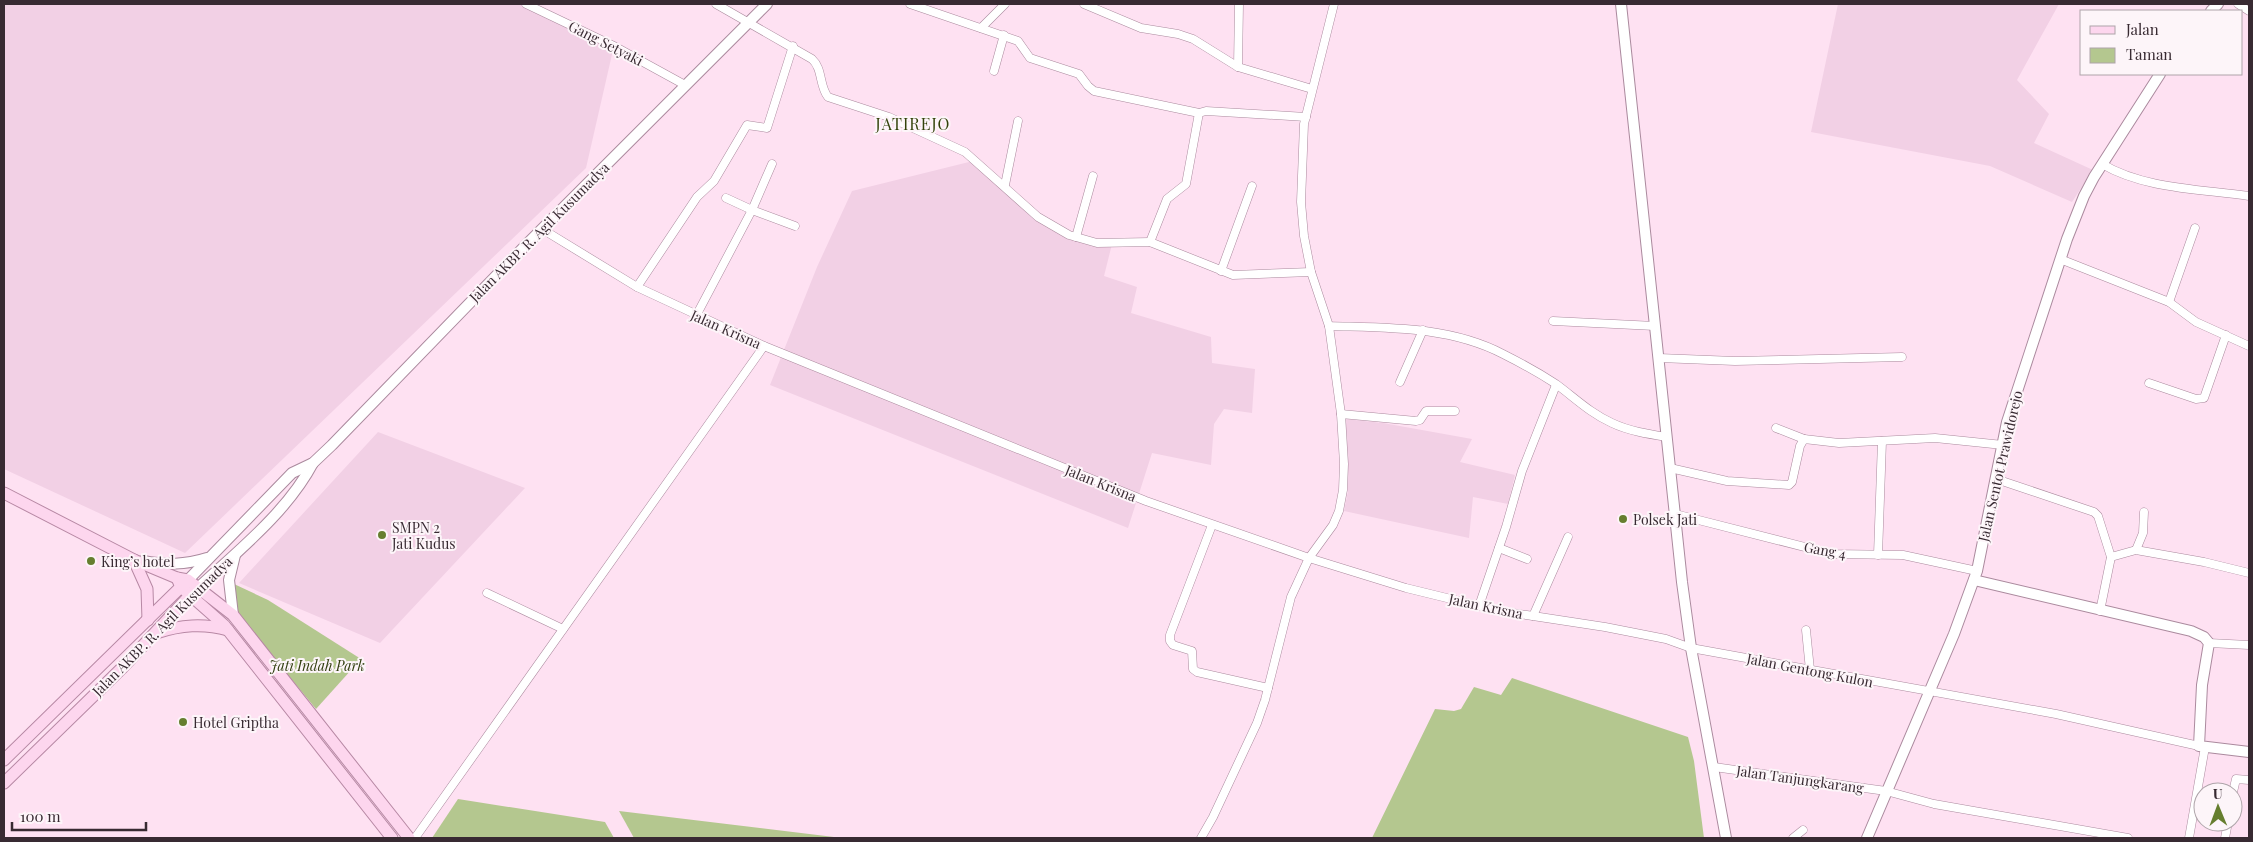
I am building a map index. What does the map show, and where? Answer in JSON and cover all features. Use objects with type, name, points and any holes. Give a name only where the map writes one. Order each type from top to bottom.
[{"type":"main road","name":"Jalan AKBP. R. Agil Kusumadya","points":[[4,760],[148,620],[187,585],[237,552],[299,487],[313,463],[542,229],[767,4]]},
{"type":"main road","points":[[1621,4],[1691,648],[1726,838]]},
{"type":"main road","name":"Jalan Sentot Prawidorejo","points":[[1867,838],[1954,634],[1975,576],[2013,405],[2060,259],[2084,196],[2102,164],[2159,75]]},
{"type":"main road","name":"Jalan AKBP. R. Agil Kusumadya","points":[[4,783],[155,633],[187,585],[210,557],[292,473],[313,463]]},
{"type":"main road","points":[[4,493],[187,585],[233,615],[409,838]]},
{"type":"main road","points":[[233,615],[229,580],[237,552]]},
{"type":"main road","points":[[134,560],[172,564],[210,557]]},
{"type":"main road","points":[[134,560],[147,589],[148,620]]},
{"type":"main road","points":[[1975,576],[2100,611],[2190,631],[2204,637],[2209,643],[2202,685],[2202,747],[2249,752]]},
{"type":"main road","points":[[187,585],[228,630],[392,838]]},
{"type":"main road","points":[[155,633],[178,626],[198,625],[228,630]]},
{"type":"street","name":"Gang Setyaki","points":[[526,4],[612,45],[685,85]]},
{"type":"street","points":[[716,4],[792,46],[816,62],[824,90],[828,97],[889,117],[954,146],[975,159],[1048,224],[1076,237],[1104,243],[1150,242],[1221,271],[1243,275],[1311,272]]},
{"type":"street","points":[[910,4],[1018,41],[1026,54],[1036,60],[1080,74],[1094,91],[1199,113],[1206,111],[1306,117]]},
{"type":"street","points":[[981,28],[1005,4]]},
{"type":"street","points":[[1084,4],[1141,28],[1178,34],[1194,40],[1238,67],[1312,88]]},
{"type":"street","points":[[1238,67],[1239,4]]},
{"type":"street","points":[[1201,838],[1213,817],[1257,723],[1268,688],[1288,606],[1309,558],[1334,525],[1342,500],[1344,464],[1341,414],[1329,326],[1311,272],[1304,236],[1301,202],[1301,164],[1306,117],[1334,4]]},
{"type":"street","points":[[2238,4],[2249,11]]},
{"type":"street","points":[[994,71],[1004,35]]},
{"type":"street","points":[[637,287],[697,197],[714,181],[748,125],[767,128],[792,46]]},
{"type":"street","points":[[1150,242],[1167,199],[1186,184],[1199,113]]},
{"type":"street","points":[[1004,185],[1018,121]]},
{"type":"street","points":[[696,316],[752,210],[772,164]]},
{"type":"street","points":[[2102,164],[2118,173],[2156,183],[2249,196]]},
{"type":"street","points":[[1076,237],[1093,176]]},
{"type":"street","points":[[1221,271],[1252,186]]},
{"type":"street","points":[[726,198],[795,226]]},
{"type":"street","points":[[2170,302],[2195,228]]},
{"type":"street","name":"Jalan Krisna","points":[[542,229],[637,287],[696,316],[764,346],[1146,501],[1309,558],[1406,588],[1479,606],[1666,639],[1691,648]]},
{"type":"street","points":[[2060,259],[2170,302],[2196,322],[2249,346]]},
{"type":"street","points":[[1553,320],[1656,326]]},
{"type":"street","points":[[1329,326],[1423,330],[1468,339],[1506,355],[1556,385],[1587,409],[1613,424],[1667,437]]},
{"type":"street","points":[[1400,382],[1423,330]]},
{"type":"street","points":[[2149,383],[2199,400],[2204,398],[2226,335]]},
{"type":"street","points":[[415,838],[764,346]]},
{"type":"street","points":[[1659,358],[1736,361],[1902,357]]},
{"type":"street","points":[[1479,606],[1522,471],[1556,385]]},
{"type":"street","points":[[1341,414],[1416,421],[1420,420],[1426,411],[1456,411]]},
{"type":"street","points":[[1776,428],[1804,439],[1839,443],[1957,439],[2003,445]]},
{"type":"street","points":[[1670,468],[1727,481],[1789,484],[1792,482],[1800,446],[1804,439]]},
{"type":"street","points":[[1878,555],[1882,441]]},
{"type":"street","points":[[1996,479],[2094,512],[2100,520],[2111,557],[2100,611]]},
{"type":"street","points":[[2136,550],[2143,533],[2144,512]]},
{"type":"street","name":"Gang 4","points":[[1675,514],[1832,554],[1904,555],[1975,576]]},
{"type":"street","points":[[1212,525],[1170,636],[1170,641],[1173,645],[1192,651],[1193,669],[1197,672],[1268,688]]},
{"type":"street","points":[[1533,616],[1568,537]]},
{"type":"street","points":[[1499,548],[1527,559]]},
{"type":"street","points":[[2111,557],[2136,550],[2204,562],[2249,573]]},
{"type":"street","points":[[488,593],[563,629]]},
{"type":"street","points":[[1806,630],[1810,670]]},
{"type":"street","points":[[2209,643],[2249,645]]},
{"type":"street","name":"Jalan Gentong Kulon","points":[[1691,648],[2056,714],[2202,747]]},
{"type":"street","points":[[2189,838],[2202,747]]},
{"type":"street","name":"Jalan Tanjungkarang","points":[[1714,767],[1886,791],[1934,804],[2128,838]]},
{"type":"street","points":[[2235,782],[2236,779],[2249,780]]},
{"type":"street","points":[[1793,838],[1803,830]]},
{"type":"shaded area","points":[[4,4],[528,4],[613,50],[586,168],[185,553],[4,469]]},
{"type":"shaded area","points":[[1838,4],[2059,4],[2017,80],[2049,114],[2034,143],[2093,170],[2072,202],[1990,166],[1811,132]]},
{"type":"shaded area","points":[[973,161],[1046,225],[1112,244],[1104,276],[1137,287],[1131,313],[1211,337],[1212,363],[1255,369],[1252,413],[1224,409],[1214,424],[1211,465],[1152,453],[1128,528],[770,385],[817,267],[852,191]]},
{"type":"shaded area","points":[[1345,419],[1383,423],[1472,439],[1460,462],[1515,475],[1508,504],[1473,497],[1469,538],[1344,511],[1348,491]]},
{"type":"shaded area","name":"SMPN 2 Jati Kudus","points":[[378,432],[525,488],[380,643],[239,583]]},
{"type":"green space","name":"Jati Indah Park","points":[[234,584],[268,600],[361,659],[316,709],[240,617],[232,599]]},
{"type":"green space","points":[[1512,678],[1688,737],[1694,761],[1704,838],[1372,838],[1435,709],[1454,711],[1461,709],[1474,687],[1501,695]]},
{"type":"green space","points":[[458,799],[605,822],[614,838],[432,838]]},
{"type":"green space","points":[[619,811],[834,837],[634,838]]},
{"type":"place","name":"Polsek Jati","points":[[1623,519]]},
{"type":"place","name":"SMPN 2 Jati Kudus","points":[[382,535]]},
{"type":"place","name":"King’s hotel","points":[[91,561]]},
{"type":"place","name":"Hotel Griptha","points":[[183,722]]},
{"type":"district","name":"JATIREJO","points":[[913,123]]}]
